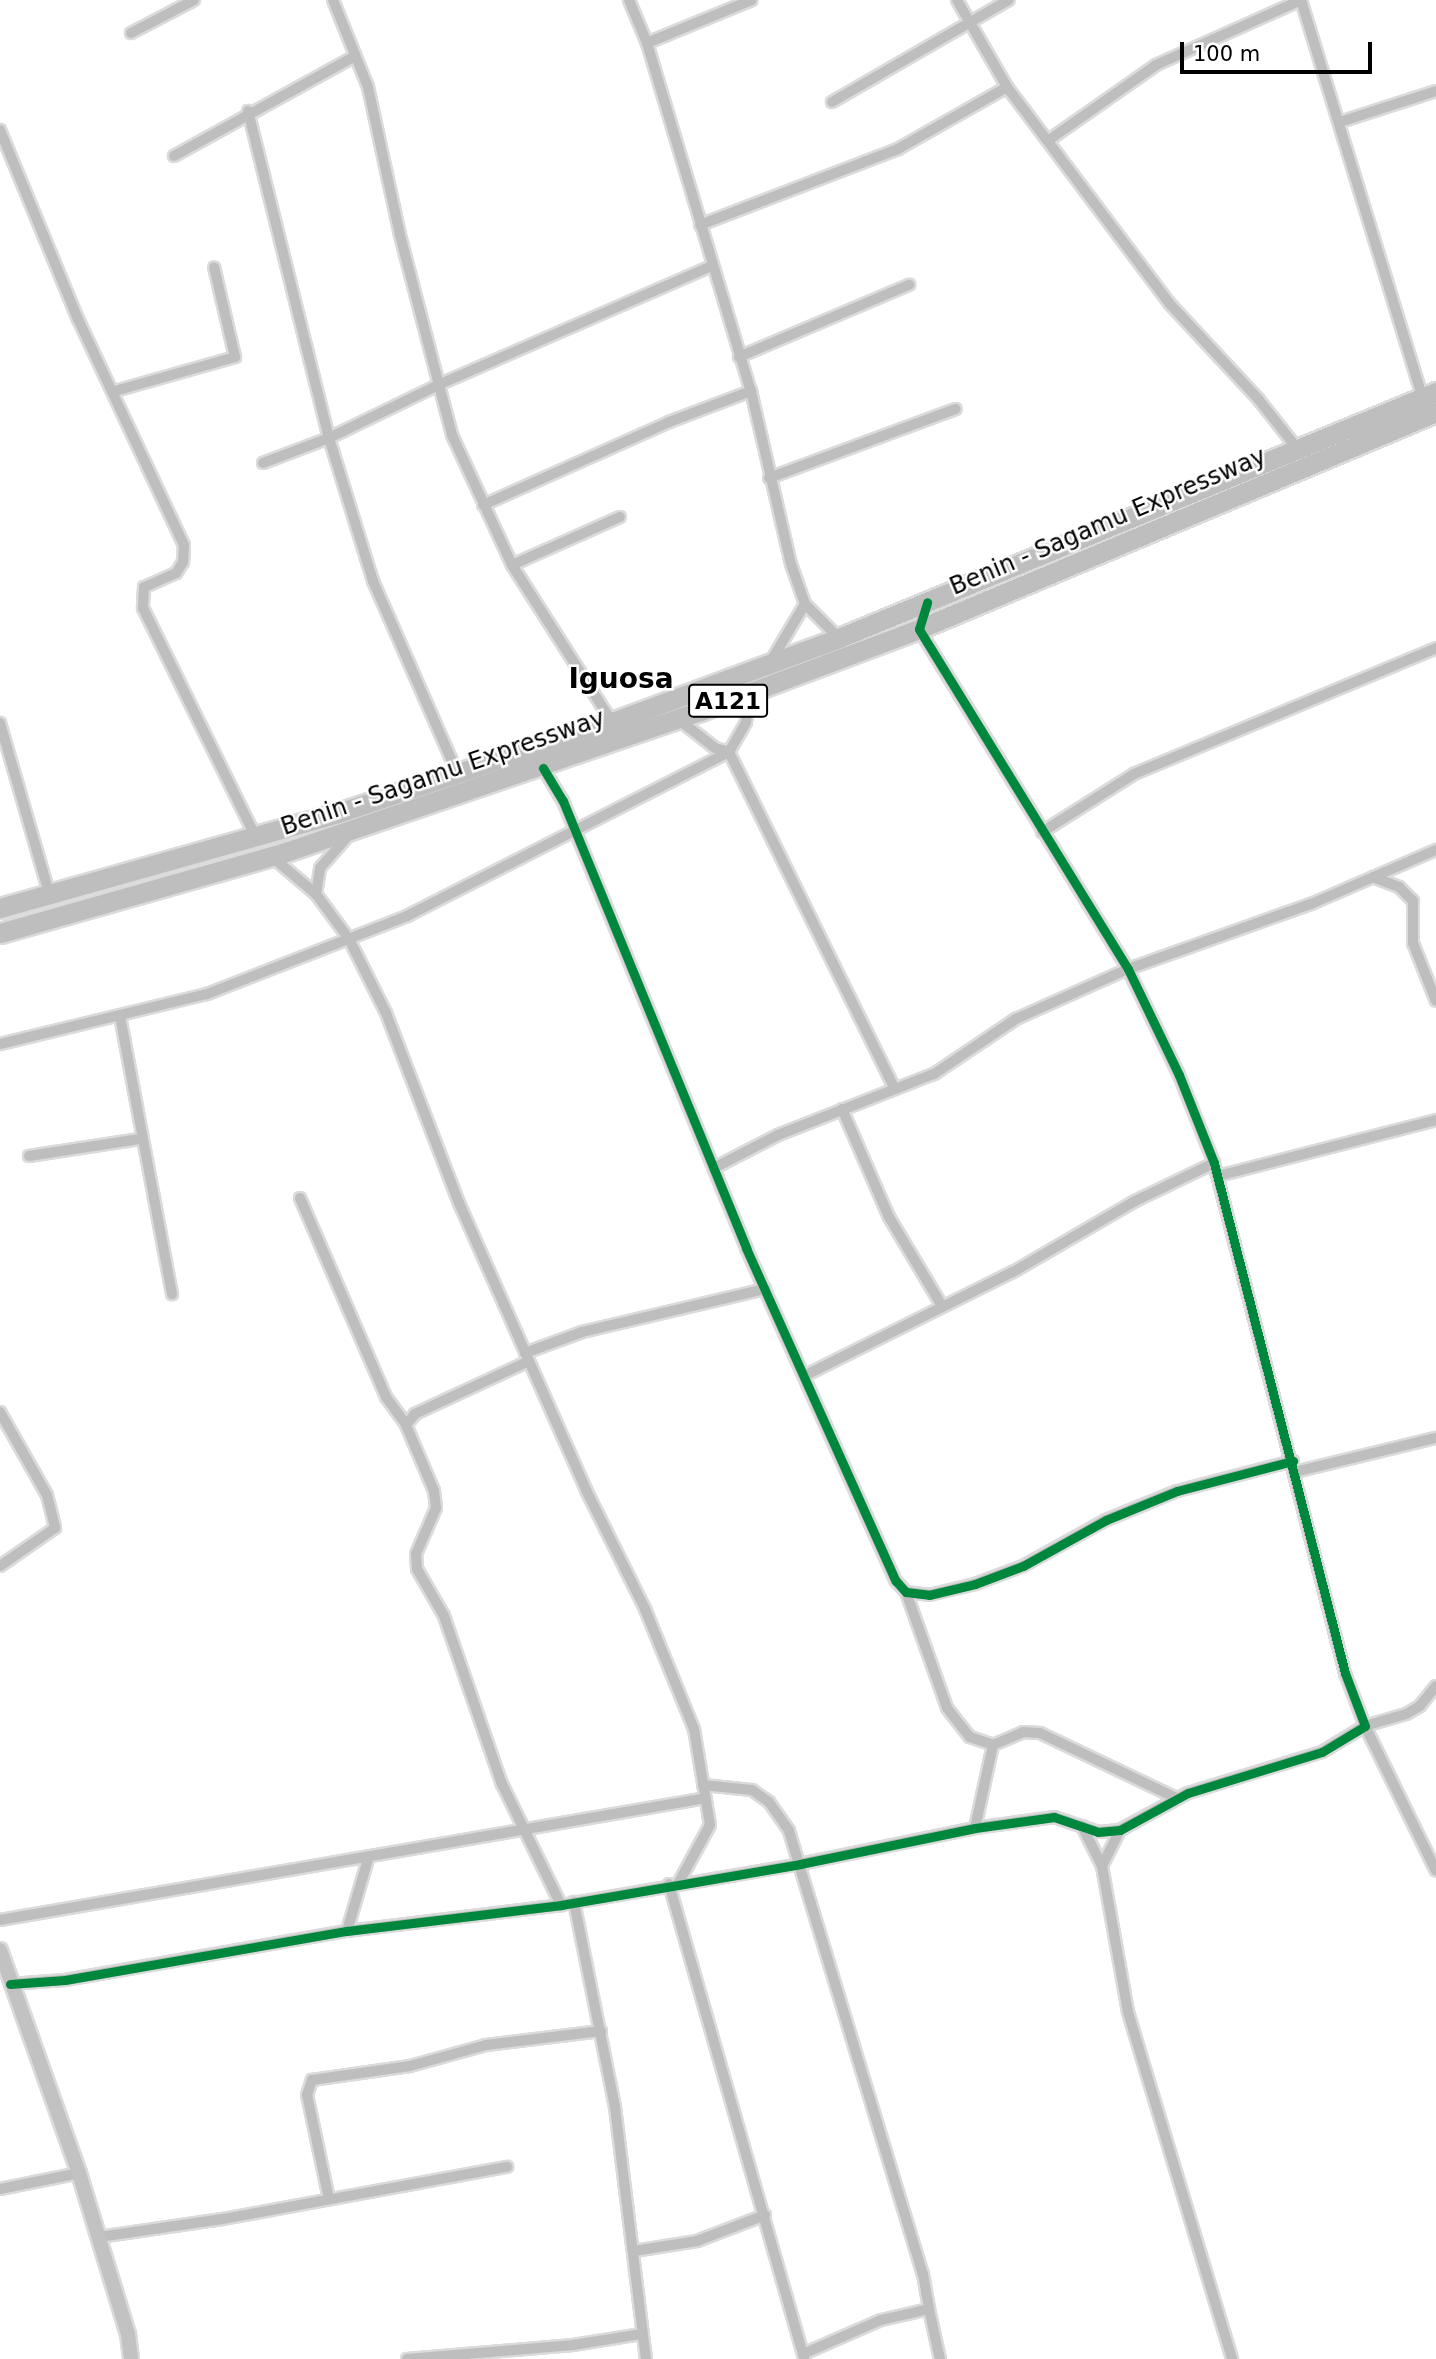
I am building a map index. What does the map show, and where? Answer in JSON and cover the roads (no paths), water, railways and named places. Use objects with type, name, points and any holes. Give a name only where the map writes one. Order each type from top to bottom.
[{"type":"highway","name":"A121","points":[[0,908],[255,836],[612,722],[839,638],[1296,447],[1431,400]]},
{"type":"highway","name":"Benin - Sagamu Expressway","points":[[0,933],[271,856],[543,768],[678,719],[919,629],[1431,400]]},
{"type":"street","points":[[131,33],[194,0]]},
{"type":"street","points":[[333,0],[368,87],[452,435],[512,565],[612,722]]},
{"type":"street","points":[[629,0],[647,43],[751,391],[769,478],[806,604],[839,638]]},
{"type":"street","points":[[647,43],[752,0]]},
{"type":"street","points":[[957,0],[1007,88],[1049,139],[1169,303],[1259,400],[1296,447]]},
{"type":"street","points":[[832,102],[1009,0]]},
{"type":"street","points":[[1049,139],[1156,65],[1301,0],[1431,400]]},
{"type":"street","points":[[174,156],[248,111],[355,56]]},
{"type":"street","points":[[700,225],[898,149],[1007,88]]},
{"type":"street","points":[[1340,122],[1436,91]]},
{"type":"street","points":[[248,111],[329,438],[373,581],[457,772]]},
{"type":"street","points":[[0,130],[78,319],[115,391],[184,545],[183,562],[176,573],[144,587],[144,608],[255,836]]},
{"type":"street","points":[[263,463],[329,438],[438,385],[712,266]]},
{"type":"street","points":[[115,391],[235,357],[214,267]]},
{"type":"street","points":[[739,357],[909,285]]},
{"type":"street","points":[[483,505],[658,427],[751,391]]},
{"type":"street","points":[[769,478],[956,409]]},
{"type":"street","points":[[512,565],[620,517]]},
{"type":"street","points":[[927,602],[919,629],[1128,969],[1179,1075],[1218,1176],[1345,1674],[1364,1726],[1436,1871]]},
{"type":"street","points":[[769,664],[806,604]]},
{"type":"street","points":[[1042,832],[1134,774],[1436,648]]},
{"type":"street","points":[[0,1044],[207,994],[407,916],[729,752],[746,722],[750,692]]},
{"type":"street","points":[[678,719],[715,748],[729,752],[894,1087]]},
{"type":"street","points":[[0,723],[49,893]]},
{"type":"street","points":[[543,768],[573,830],[765,1289],[896,1581],[906,1592],[947,1708],[970,1737],[993,1745],[1023,1732],[1040,1733],[1176,1798]]},
{"type":"street","points":[[316,894],[320,868],[353,830]]},
{"type":"street","points":[[714,1168],[894,1087],[933,1074],[1016,1019],[1128,969],[1373,877],[1436,850]]},
{"type":"street","points":[[271,856],[316,894],[349,939],[386,1013],[459,1203],[527,1357],[645,1609],[694,1729],[710,1825],[674,1883],[804,2357],[881,2320],[929,2309]]},
{"type":"street","points":[[1373,877],[1399,887],[1413,901],[1413,943],[1436,1001]]},
{"type":"street","points":[[120,1016],[140,1139],[172,1294]]},
{"type":"street","points":[[842,1110],[894,1227],[942,1306]]},
{"type":"street","points":[[1218,1176],[1436,1120]]},
{"type":"street","points":[[29,1156],[140,1139]]},
{"type":"street","points":[[804,1376],[1214,1163]]},
{"type":"street","points":[[300,1198],[386,1398],[406,1425],[434,1491],[436,1508],[416,1554],[417,1569],[444,1616],[459,1669],[521,1828],[561,1905]]},
{"type":"street","points":[[406,1425],[415,1414],[582,1332],[765,1289]]},
{"type":"street","points":[[0,1412],[47,1495],[55,1528],[0,1566]]},
{"type":"street","points":[[906,1592],[929,1595],[975,1584],[1023,1566],[1106,1520],[1165,1496],[1436,1438]]},
{"type":"street","points":[[10,1984],[65,1980],[346,1931],[561,1905],[674,1883],[800,1864],[975,1828],[1054,1817],[1098,1832],[1120,1830],[1176,1798],[1322,1752],[1364,1726],[1406,1714],[1420,1706],[1436,1686]]},
{"type":"street","points":[[975,1828],[993,1745]]},
{"type":"street","points":[[704,1785],[742,1786],[769,1802],[789,1831],[923,2274],[940,2359]]},
{"type":"street","points":[[0,1920],[706,1798]]},
{"type":"street","points":[[1082,1826],[1102,1866],[1128,2012],[1232,2359]]},
{"type":"street","points":[[1102,1866],[1120,1830]]},
{"type":"street","points":[[346,1931],[369,1857]]},
{"type":"street","points":[[574,1902],[601,2031],[634,2251],[646,2359]]},
{"type":"street","points":[[0,1951],[79,2173],[131,2359]]},
{"type":"street","points":[[329,2199],[307,2095],[312,2080],[410,2066],[486,2045],[601,2031]]},
{"type":"street","points":[[99,2237],[507,2167]]},
{"type":"street","points":[[0,2189],[79,2173]]},
{"type":"street","points":[[634,2251],[698,2241],[765,2215]]},
{"type":"street","points":[[407,2359],[573,2345],[642,2334]]},
{"type":"district","name":"Iguosa","points":[[621,679]]}]
